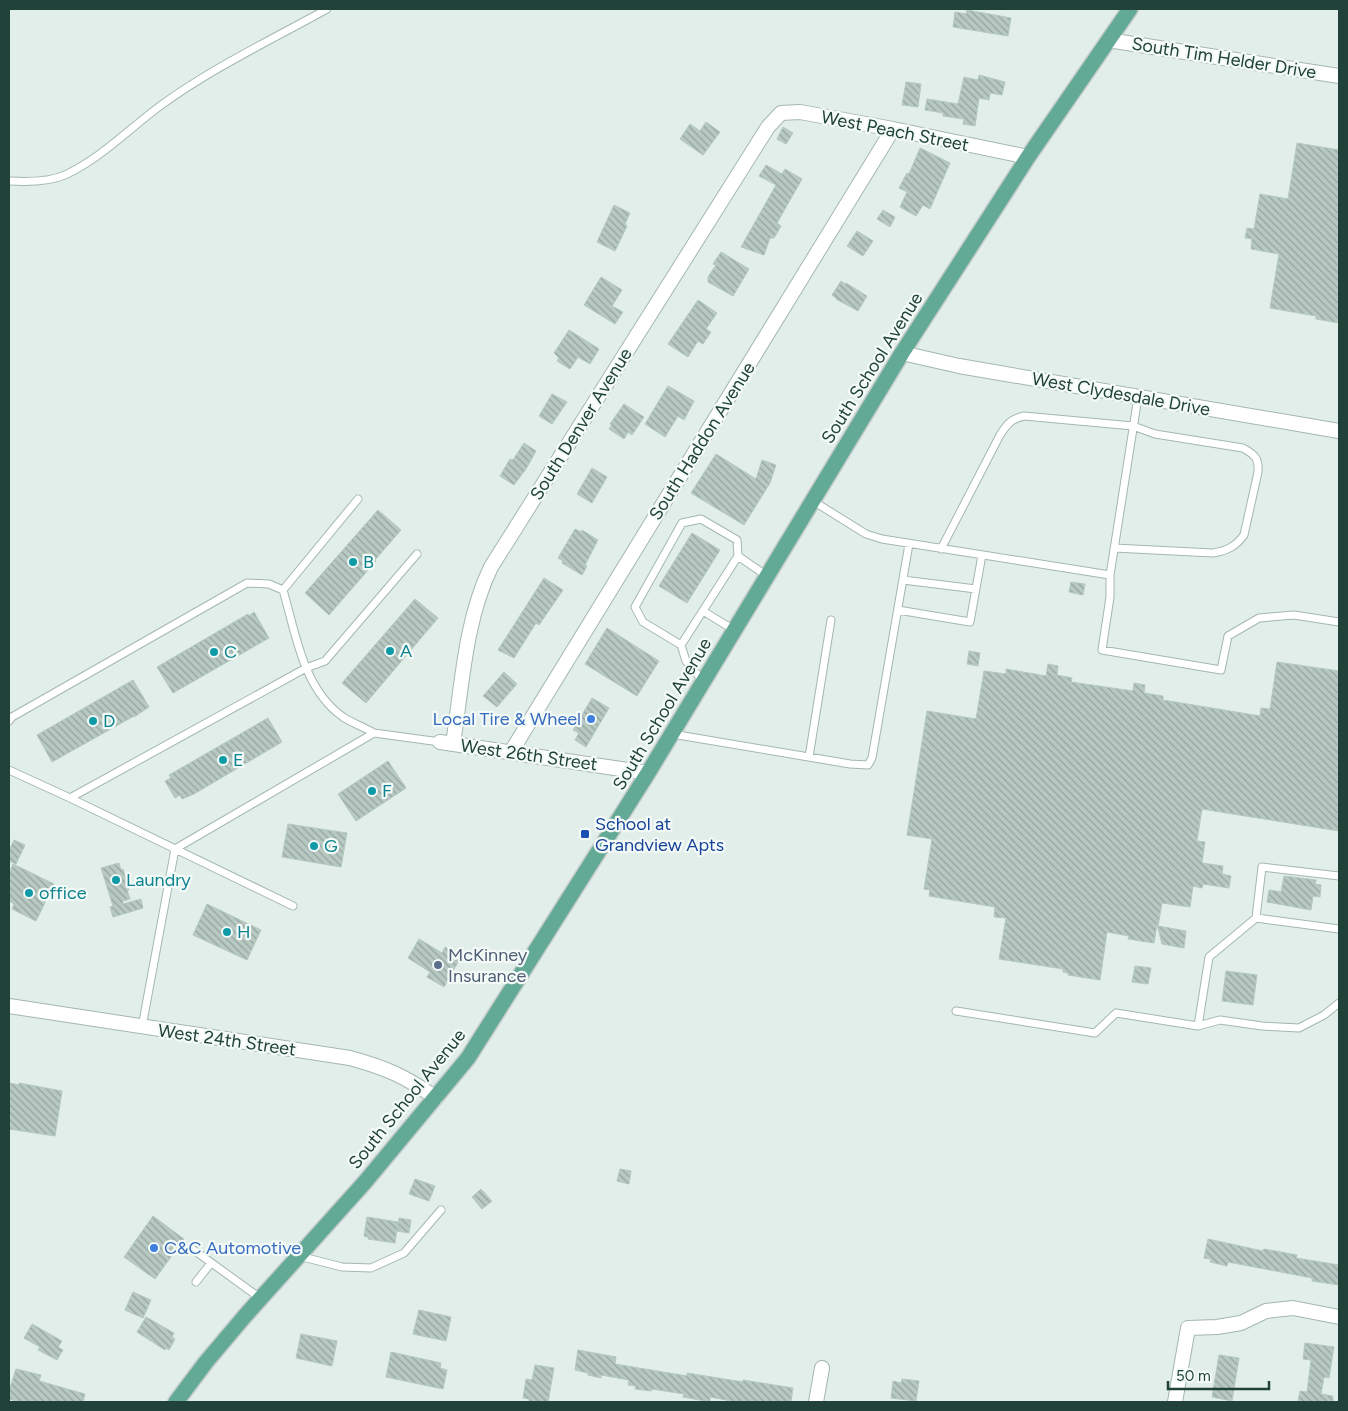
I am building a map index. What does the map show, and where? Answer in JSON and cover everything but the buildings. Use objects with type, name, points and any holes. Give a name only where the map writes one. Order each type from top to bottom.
[{"type":"main road","name":"South School Avenue","points":[[176,1402],[206,1362],[365,1182],[468,1058],[648,773],[902,353],[1028,157],[1130,9]]},
{"type":"street","name":"South Tim Helder Drive","points":[[1108,40],[1339,76]]},
{"type":"street","name":"West Peach Street","points":[[768,127],[781,113],[800,112],[1028,157]]},
{"type":"street","name":"South Denver Avenue","points":[[446,743],[482,584],[491,566],[768,127]]},
{"type":"street","name":"South Haddon Avenue","points":[[511,752],[893,129]]},
{"type":"street","name":"West Clydesdale Drive","points":[[902,353],[959,366],[1339,432]]},
{"type":"street","name":"West 26th Street","points":[[446,743],[648,773]]},
{"type":"street","name":"West 24th Street","points":[[9,1006],[142,1028],[265,1044],[350,1058],[380,1066],[404,1077],[436,1098]]},
{"type":"street","points":[[1175,1402],[1188,1328],[1217,1327],[1241,1323],[1266,1311],[1293,1308],[1339,1317]]},
{"type":"street","points":[[816,1402],[822,1368]]},
{"type":"lane","points":[[9,181],[39,181],[55,178],[83,166],[160,106],[208,74],[327,9]]},
{"type":"lane","points":[[1138,397],[1110,575],[1110,597],[1102,650],[1221,670],[1228,636],[1259,618],[1294,615],[1339,622]]},
{"type":"lane","points":[[941,549],[1000,435],[1013,418],[1024,416],[1134,426],[1155,434],[1244,448],[1254,454],[1258,463],[1258,472],[1244,535],[1238,543],[1226,551],[1213,553],[1114,548]]},
{"type":"lane","points":[[283,590],[358,499]]},
{"type":"lane","points":[[813,501],[866,534],[882,539],[1110,575]]},
{"type":"lane","points":[[681,645],[738,556],[737,540],[701,519],[682,523],[635,607],[643,622],[681,645],[686,661],[703,681]]},
{"type":"lane","points":[[672,734],[862,766],[868,765],[909,544]]},
{"type":"lane","points":[[70,798],[306,668],[325,662],[417,554]]},
{"type":"lane","points":[[898,610],[970,622],[982,555]]},
{"type":"lane","points":[[738,556],[767,576]]},
{"type":"lane","points":[[903,580],[976,589]]},
{"type":"lane","points":[[9,721],[12,717],[247,583],[269,584],[283,590]]},
{"type":"lane","points":[[283,590],[306,668],[320,695],[343,717],[374,732],[446,743]]},
{"type":"lane","points":[[702,612],[734,630]]},
{"type":"lane","points":[[809,757],[831,620]]},
{"type":"lane","points":[[142,1028],[175,849],[374,732]]},
{"type":"lane","points":[[9,770],[292,906]]},
{"type":"lane","points":[[1198,1026],[1208,957],[1256,918],[1262,867],[1339,876]]},
{"type":"lane","points":[[1256,918],[1339,929]]},
{"type":"lane","points":[[956,1011],[1095,1033],[1116,1013],[1198,1026],[1220,1020],[1262,1026],[1299,1028],[1324,1015],[1339,1003]]},
{"type":"lane","points":[[299,1256],[342,1267],[371,1268],[404,1253],[441,1210]]},
{"type":"lane","points":[[191,1248],[260,1299]]},
{"type":"lane","points":[[196,1282],[211,1263]]},
{"type":"place","name":"B","points":[[353,562]]},
{"type":"place","name":"A","points":[[390,651]]},
{"type":"place","name":"C","points":[[214,652]]},
{"type":"place","name":"Local Tire & Wheel","points":[[591,719]]},
{"type":"place","name":"D","points":[[93,721]]},
{"type":"place","name":"E","points":[[223,760]]},
{"type":"place","name":"F","points":[[372,791]]},
{"type":"place","name":"School at Grandview Apts","points":[[585,834]]},
{"type":"place","name":"G","points":[[314,846]]},
{"type":"place","name":"Laundry","points":[[116,880]]},
{"type":"place","name":"office","points":[[29,893]]},
{"type":"place","name":"H","points":[[227,932]]},
{"type":"place","name":"McKinney Insurance","points":[[438,965]]},
{"type":"place","name":"C&C Automotive","points":[[154,1248]]}]
